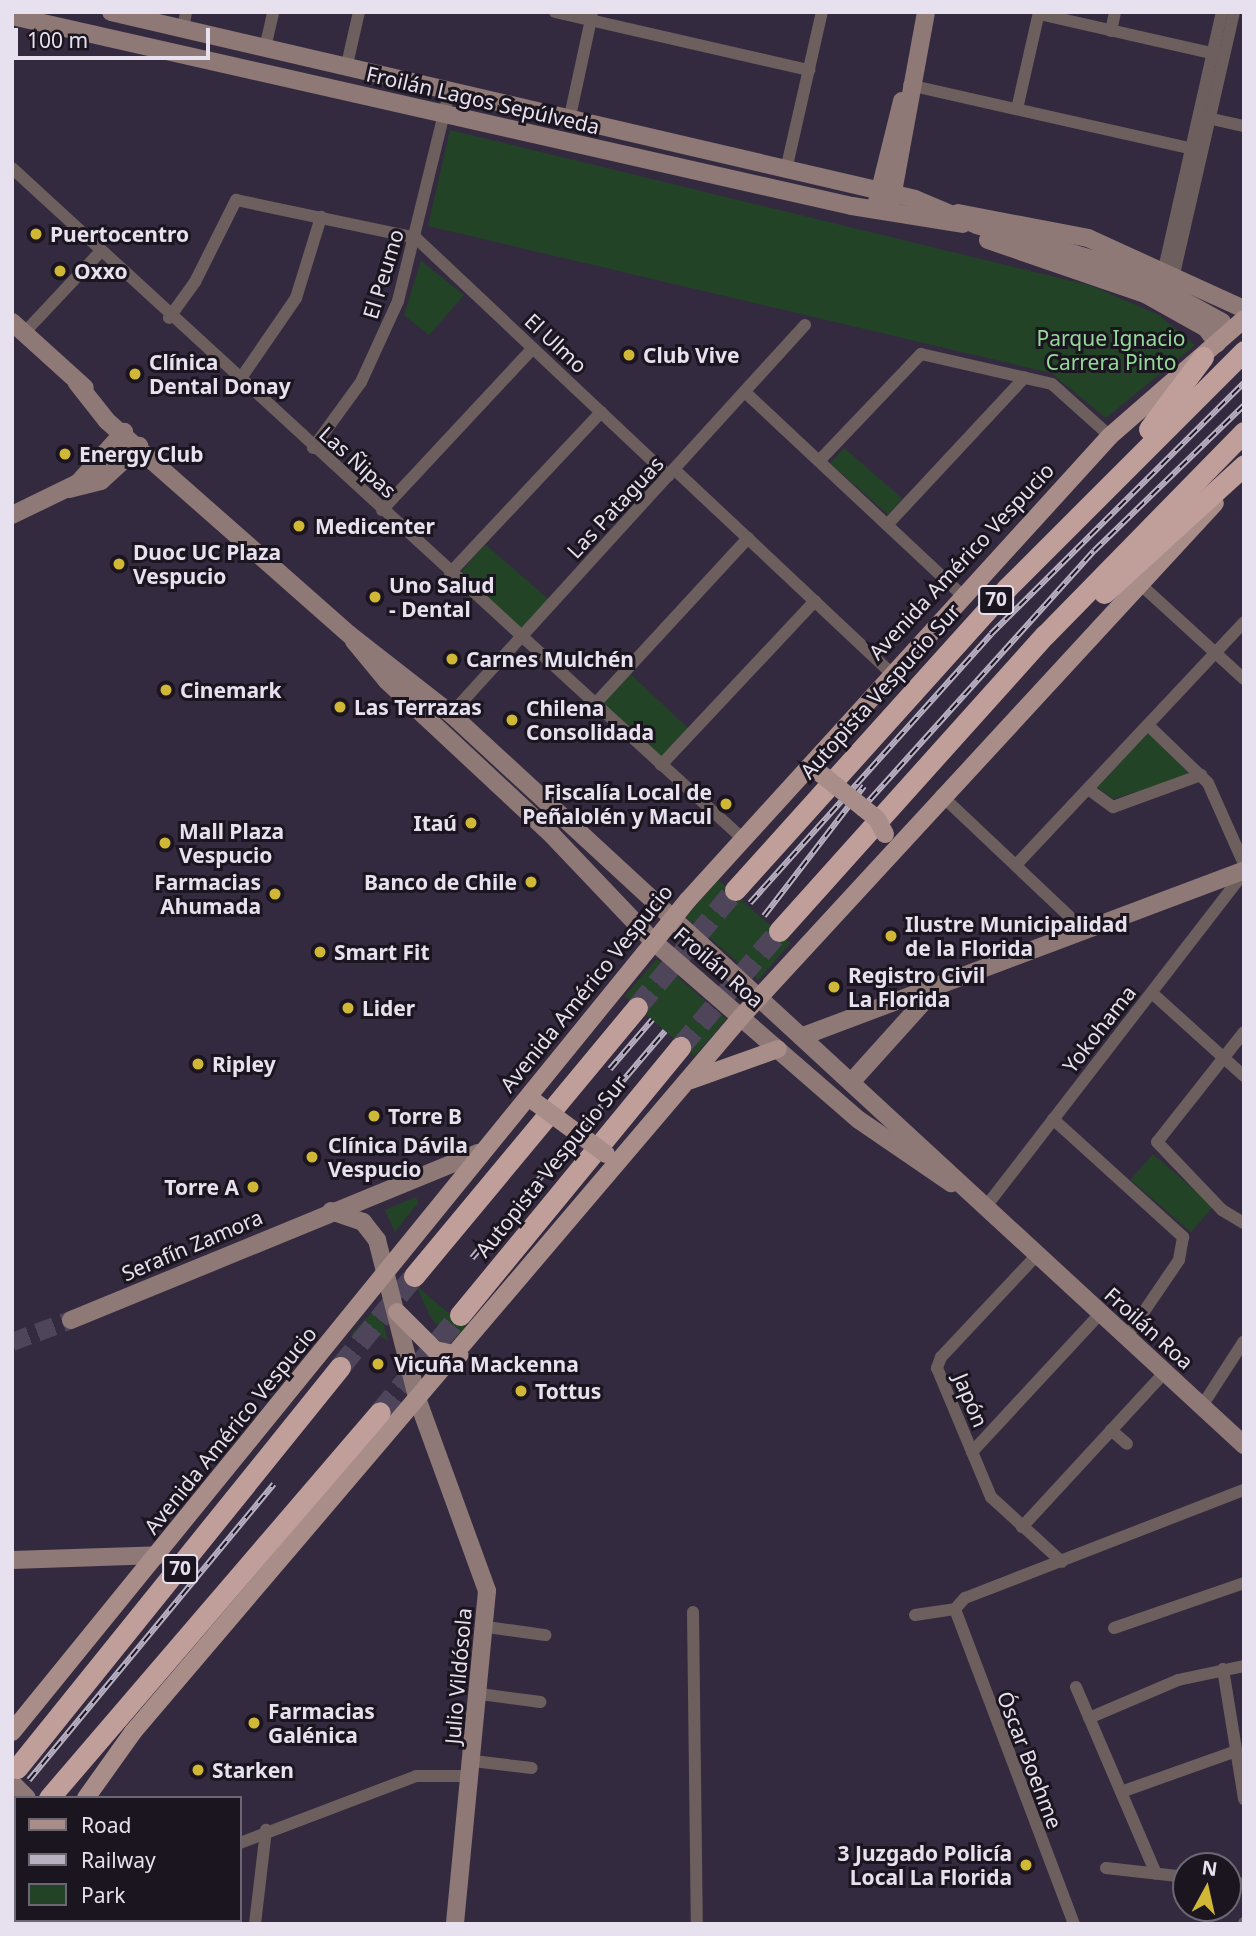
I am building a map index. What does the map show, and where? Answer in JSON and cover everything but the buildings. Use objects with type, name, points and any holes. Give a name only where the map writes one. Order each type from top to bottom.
[{"type":"highway","points":[[1110,481],[1210,350]]},
{"type":"highway","name":"Autopista Vespucio Sur","points":[[735,890],[1110,481],[1244,351]]},
{"type":"highway","points":[[779,931],[1045,635],[1244,432]]},
{"type":"highway","points":[[1045,635],[1103,594],[1244,465]]},
{"type":"highway","name":"Autopista Vespucio Sur","points":[[414,1276],[637,1007]]},
{"type":"highway","name":"Autopista Vespucio Sur","points":[[460,1315],[680,1047]]},
{"type":"highway","name":"70","points":[[15,1776],[340,1367]]},
{"type":"highway","name":"70","points":[[51,1796],[380,1412]]},
{"type":"main road","name":"Avenida Américo Vespucio","points":[[12,1732],[159,1555],[479,1153],[532,1097],[671,920],[799,773],[889,671],[1110,436],[1244,318]]},
{"type":"main road","points":[[87,1796],[133,1732],[632,1152],[886,843],[941,795],[1244,473]]},
{"type":"main road","points":[[799,773],[820,773],[877,819],[886,843]]},
{"type":"main road","points":[[691,1080],[778,1049]]},
{"type":"main road","points":[[532,1097],[606,1154],[632,1152]]},
{"type":"main road","points":[[397,1311],[435,1350],[459,1355]]},
{"type":"street","points":[[246,67],[261,47],[273,12]]},
{"type":"street","points":[[346,69],[359,12]]},
{"type":"street","points":[[555,12],[592,16],[809,70]]},
{"type":"street","points":[[786,170],[822,12]]},
{"type":"street","points":[[882,212],[926,12]]},
{"type":"street","points":[[1111,31],[1115,12]]},
{"type":"street","points":[[1169,271],[1218,55],[1222,12]]},
{"type":"street","points":[[1218,55],[1234,12]]},
{"type":"street","points":[[108,38],[113,13]]},
{"type":"street","name":"Froilán Lagos Sepúlveda","points":[[113,13],[184,20],[261,47],[346,69],[886,192],[946,218],[1145,294],[1206,328],[1210,350]]},
{"type":"street","points":[[1017,109],[1039,13],[1218,55]]},
{"type":"street","name":"Froilán Lagos Sepúlveda","points":[[12,16],[882,212],[1026,221],[1169,271],[1244,309]]},
{"type":"street","points":[[569,121],[592,16]]},
{"type":"street","points":[[909,85],[1197,150]]},
{"type":"street","name":"El Peumo","points":[[313,448],[376,353],[415,238],[449,94]]},
{"type":"street","points":[[1204,117],[1244,126]]},
{"type":"street","points":[[709,174],[713,153]]},
{"type":"street","name":"Las Ñipas","points":[[12,168],[169,318],[743,838]]},
{"type":"street","points":[[169,318],[206,263],[232,202],[321,217],[415,238]]},
{"type":"street","points":[[239,381],[296,298],[321,217]]},
{"type":"street","name":"Froilán Lagos Sepúlveda","points":[[946,218],[1126,269],[1222,322]]},
{"type":"street","name":"El Ulmo","points":[[415,238],[601,412],[748,538],[889,671]]},
{"type":"street","points":[[18,327],[99,253]]},
{"type":"street","name":"Las Pataguas","points":[[451,714],[746,393],[805,325]]},
{"type":"street","name":"Froilán Roa","points":[[18,327],[139,446],[350,635],[451,714],[671,920],[806,1035],[854,1079],[961,1189],[1244,1445]]},
{"type":"street","points":[[382,510],[533,348]]},
{"type":"street","points":[[819,461],[921,354],[1025,377],[1061,388],[1110,436]]},
{"type":"street","points":[[887,525],[1025,377]]},
{"type":"street","points":[[746,393],[961,594]]},
{"type":"street","points":[[450,573],[601,412]]},
{"type":"street","points":[[69,489],[124,432]]},
{"type":"street","points":[[12,515],[69,489],[102,481],[139,446]]},
{"type":"street","points":[[595,704],[748,538]]},
{"type":"street","points":[[1140,584],[1244,679]]},
{"type":"street","points":[[661,765],[815,601]]},
{"type":"street","points":[[1016,865],[1244,622]]},
{"type":"street","name":"Froilán Roa","points":[[350,635],[387,681],[654,942],[878,1134],[961,1189]]},
{"type":"street","points":[[1148,725],[1201,775],[1226,816],[1244,864]]},
{"type":"street","points":[[1087,789],[1113,807],[1201,775]]},
{"type":"street","points":[[941,795],[1085,931]]},
{"type":"street","points":[[806,1035],[1244,871]]},
{"type":"street","name":"Yokohama","points":[[984,1209],[1244,871]]},
{"type":"street","points":[[813,1078],[854,1079],[938,987]]},
{"type":"street","points":[[1152,993],[1244,1076]]},
{"type":"street","points":[[1244,1032],[1161,1136],[1160,1150],[1244,1223]]},
{"type":"street","points":[[1053,1119],[1183,1237],[1179,1260],[1126,1338]]},
{"type":"street","name":"Serafín Zamora","points":[[71,1320],[331,1211],[479,1153]]},
{"type":"street","points":[[331,1211],[370,1228],[386,1271],[418,1401]]},
{"type":"street","name":"Japón","points":[[1036,1256],[938,1364],[991,1497],[1062,1562]]},
{"type":"street","points":[[972,1452],[1100,1314]]},
{"type":"street","points":[[1202,1406],[1244,1340]]},
{"type":"street","points":[[1022,1527],[1164,1373]]},
{"type":"street","name":"Julio Vildósola","points":[[418,1401],[483,1576],[487,1627],[455,1924]]},
{"type":"street","points":[[1111,1430],[1127,1444]]},
{"type":"street","points":[[915,1615],[955,1609],[965,1598],[1244,1490]]},
{"type":"street","points":[[12,1560],[159,1555]]},
{"type":"street","points":[[1114,1628],[1244,1583]]},
{"type":"street","name":"Óscar Boehme","points":[[955,1609],[1074,1924]]},
{"type":"street","points":[[694,1612],[697,1924]]},
{"type":"street","points":[[487,1627],[545,1635]]},
{"type":"street","points":[[1089,1718],[1223,1669],[1244,1666]]},
{"type":"street","points":[[1223,1669],[1244,1799]]},
{"type":"street","points":[[1076,1687],[1156,1874]]},
{"type":"street","points":[[480,1694],[540,1702]]},
{"type":"street","points":[[1121,1792],[1236,1751]]},
{"type":"street","points":[[242,1842],[266,1830],[416,1776],[472,1769],[533,1768]]},
{"type":"street","points":[[15,1776],[26,1796]]},
{"type":"street","points":[[254,1924],[266,1830]]},
{"type":"street","points":[[1106,1868],[1172,1876]]},
{"type":"green space","name":"Parque Ignacio Carrera Pinto","points":[[450,130],[1092,286],[1159,315],[1195,345],[1106,418],[1051,373],[428,226]]},
{"type":"green space","points":[[421,261],[464,295],[429,335],[404,315]]},
{"type":"green space","points":[[844,448],[902,499],[888,514],[830,464]]},
{"type":"green space","points":[[485,544],[549,600],[523,630],[459,574]]},
{"type":"green space","points":[[629,673],[688,728],[660,758],[601,703]]},
{"type":"green space","points":[[1150,731],[1190,775],[1113,799],[1097,787]]},
{"type":"green space","points":[[718,880],[790,943],[758,980],[686,917]]},
{"type":"green space","points":[[657,959],[726,1019],[694,1056],[625,996]]},
{"type":"green space","points":[[1153,1154],[1213,1206],[1191,1232],[1131,1180]]},
{"type":"green space","points":[[416,1197],[418,1203],[395,1232],[385,1210]]},
{"type":"green space","points":[[416,1286],[467,1328],[456,1340],[432,1320]]},
{"type":"green space","points":[[379,1306],[388,1341],[377,1334],[350,1335]]},
{"type":"tunnel","points":[[637,1007],[735,890]]},
{"type":"tunnel","points":[[680,1047],[779,931]]},
{"type":"tunnel","points":[[340,1367],[414,1276]]},
{"type":"tunnel","points":[[380,1412],[460,1315]]},
{"type":"tunnel","points":[[12,1342],[71,1320]]},
{"type":"railway","points":[[750,903],[991,634],[1244,383]]},
{"type":"railway","points":[[857,814],[1094,551],[1244,405]]},
{"type":"railway","points":[[764,916],[864,786]]},
{"type":"railway","points":[[610,1069],[652,1020]]},
{"type":"railway","points":[[472,1258],[665,1031]]},
{"type":"railway","points":[[29,1780],[274,1484]]},
{"type":"place","name":"Puertocentro","points":[[36,234]]},
{"type":"place","name":"Oxxo","points":[[60,271]]},
{"type":"place","name":"Club Vive","points":[[629,355]]},
{"type":"place","name":"Clínica Dental Donay","points":[[135,374]]},
{"type":"place","name":"Energy Club","points":[[65,454]]},
{"type":"place","name":"Medicenter","points":[[299,526]]},
{"type":"place","name":"Duoc UC Plaza Vespucio","points":[[119,564]]},
{"type":"place","name":"Uno Salud - Dental","points":[[375,597]]},
{"type":"place","name":"Carnes Mulchén","points":[[452,659]]},
{"type":"place","name":"Cinemark","points":[[166,690]]},
{"type":"place","name":"Las Terrazas","points":[[340,707]]},
{"type":"place","name":"Chilena Consolidada","points":[[512,720]]},
{"type":"place","name":"Fiscalía Local de Peñalolén y Macul","points":[[726,804]]},
{"type":"place","name":"Itaú","points":[[471,823]]},
{"type":"place","name":"Mall Plaza Vespucio","points":[[165,843]]},
{"type":"place","name":"Banco de Chile","points":[[531,882]]},
{"type":"place","name":"Farmacias Ahumada","points":[[275,894]]},
{"type":"place","name":"Ilustre Municipalidad de la Florida","points":[[891,936]]},
{"type":"place","name":"Smart Fit","points":[[320,952]]},
{"type":"place","name":"Registro Civil La Florida","points":[[834,987]]},
{"type":"place","name":"Lider","points":[[348,1008]]},
{"type":"place","name":"Ripley","points":[[198,1064]]},
{"type":"place","name":"Torre B","points":[[374,1116]]},
{"type":"place","name":"Clínica Dávila Vespucio","points":[[312,1157]]},
{"type":"place","name":"Torre A","points":[[253,1187]]},
{"type":"place","name":"Vicuña Mackenna","points":[[378,1364]]},
{"type":"place","name":"Tottus","points":[[521,1391]]},
{"type":"place","name":"Farmacias Galénica","points":[[254,1723]]},
{"type":"place","name":"Starken","points":[[198,1770]]},
{"type":"place","name":"3 Juzgado Policía Local La Florida","points":[[1026,1865]]}]
